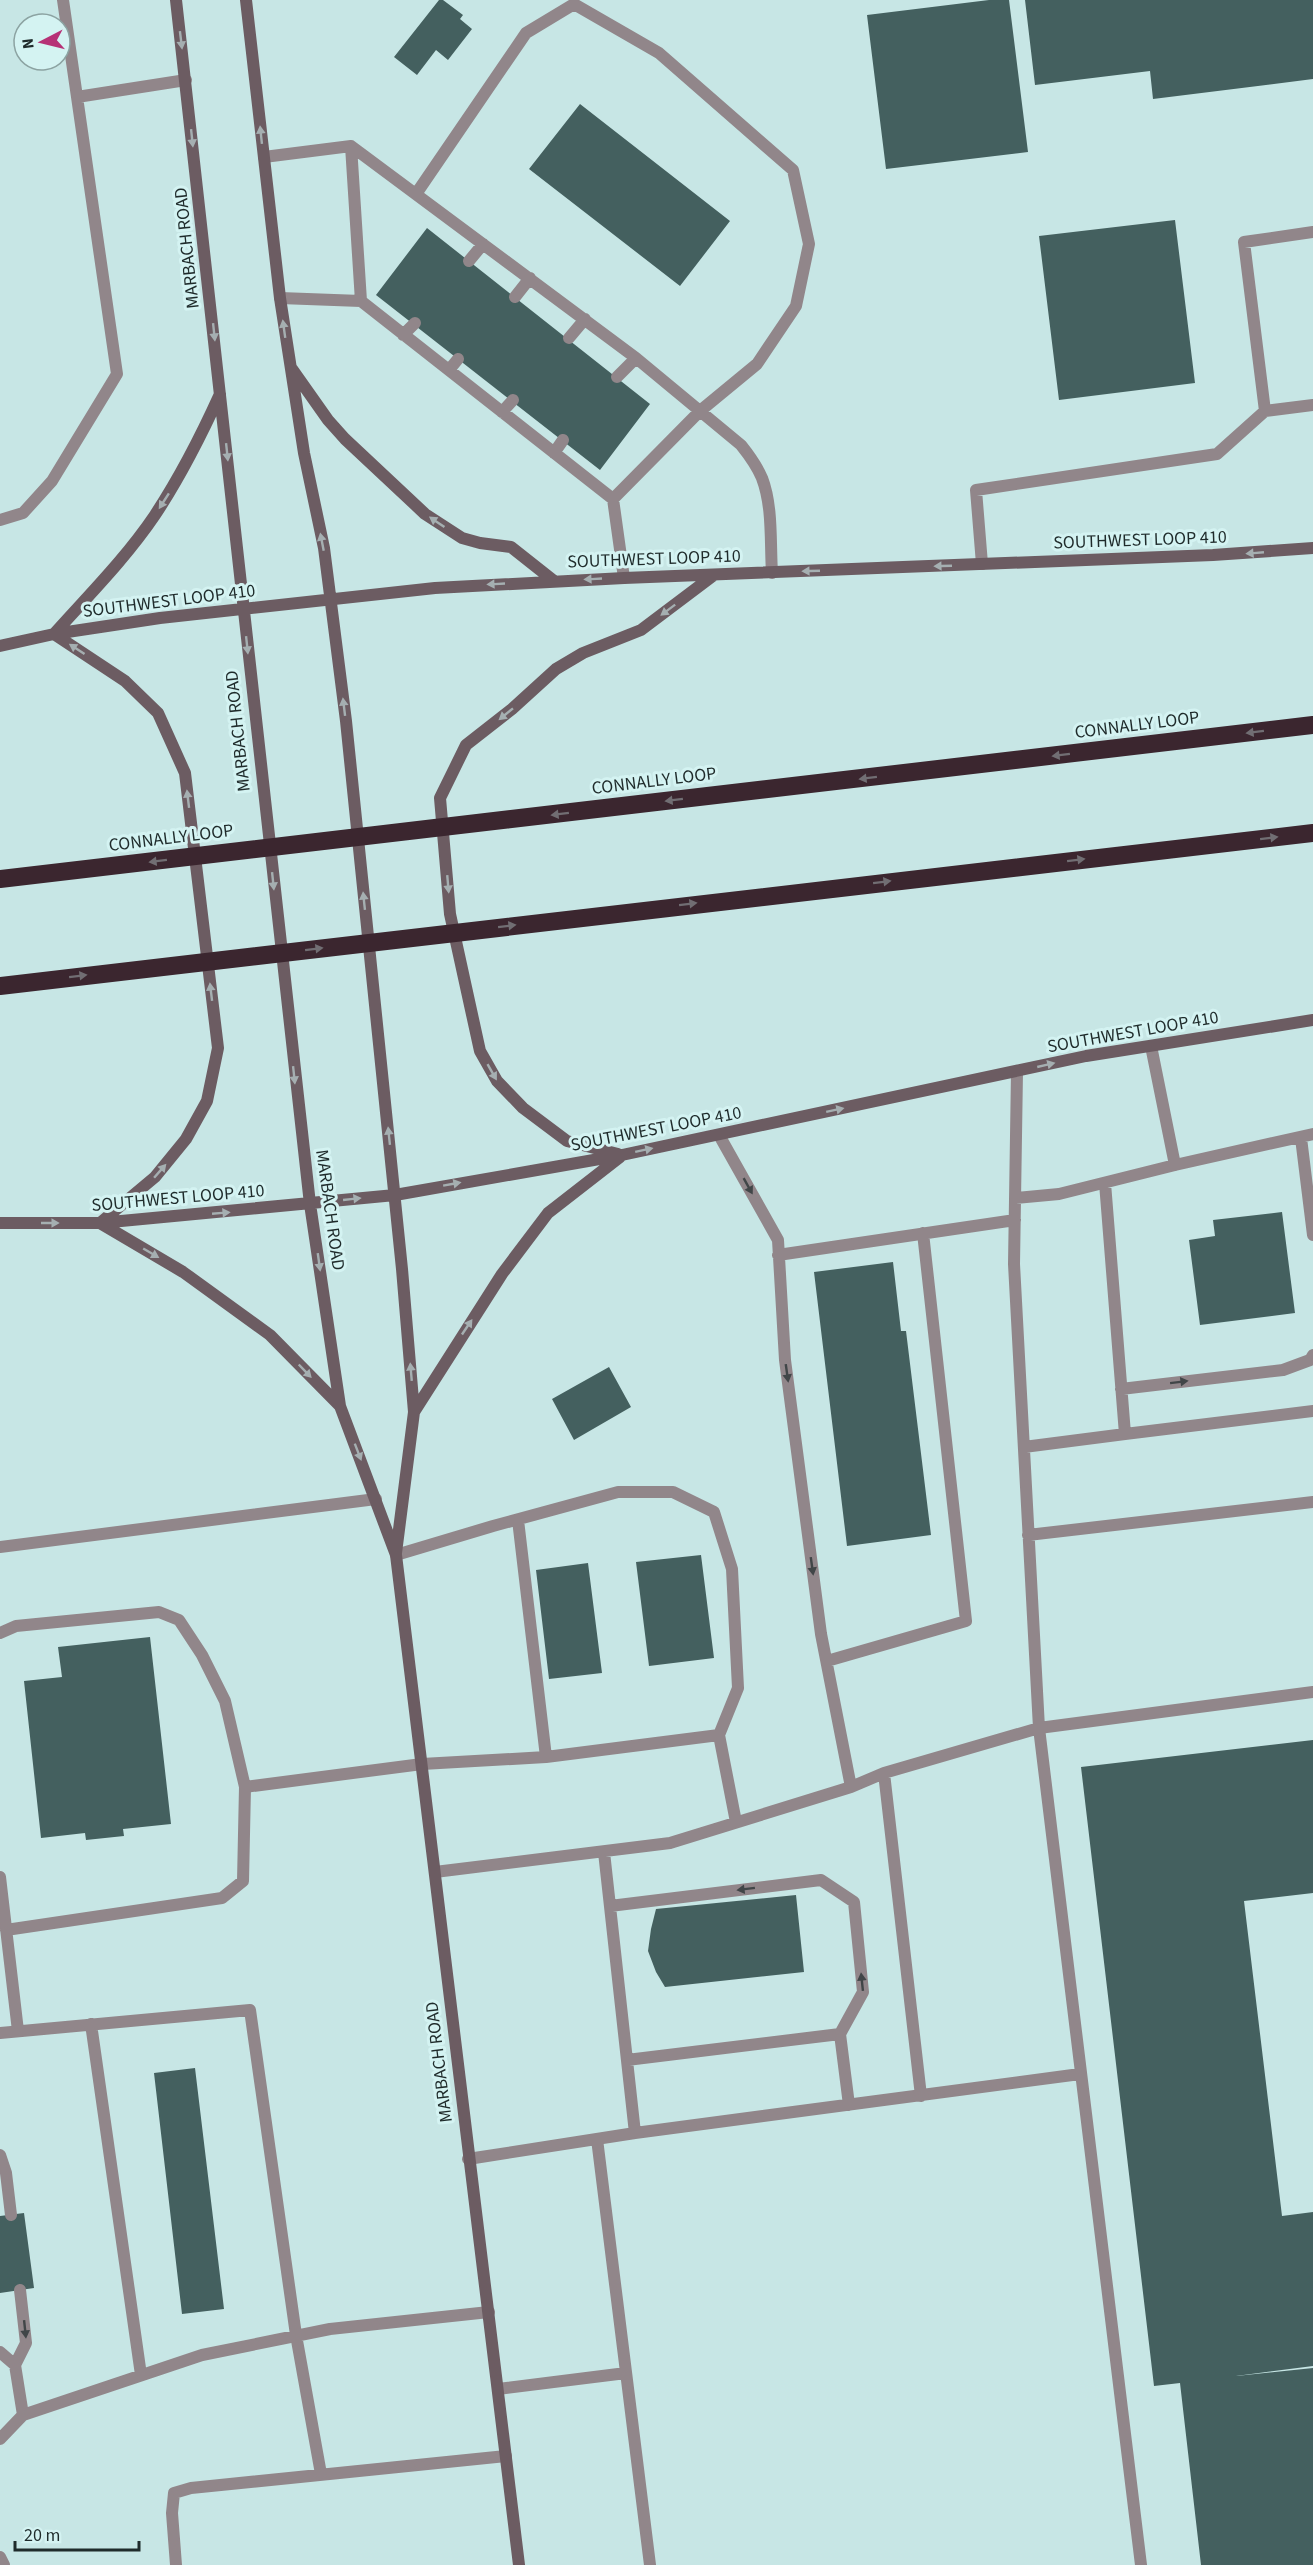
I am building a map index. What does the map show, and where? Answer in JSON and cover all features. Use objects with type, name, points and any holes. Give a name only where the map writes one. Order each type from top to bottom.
[{"type":"highway","name":"CONNALLY LOOP","points":[[4,879],[1313,725]]},
{"type":"highway","points":[[0,986],[1313,833]]},
{"type":"main road","name":"MARBACH ROAD","points":[[176,0],[310,1204],[340,1406],[396,1555],[519,2565]]},
{"type":"main road","name":"MARBACH ROAD","points":[[246,0],[280,298],[290,366],[324,548],[347,733],[395,1195],[414,1412],[396,1555]]},
{"type":"main road","points":[[290,366],[328,420],[345,439],[425,514],[462,538],[511,547],[554,581]]},
{"type":"main road","points":[[221,393],[197,445],[154,517],[128,551],[54,634],[125,681],[158,713],[185,773],[218,1048],[207,1101],[186,1139],[155,1177],[100,1224],[183,1272],[270,1335],[340,1406]]},
{"type":"main road","name":"SOUTHWEST LOOP 410","points":[[0,646],[54,634],[160,618],[435,588],[624,578],[1213,555],[1313,548]]},
{"type":"main road","points":[[622,1155],[567,1141],[524,1108],[497,1081],[480,1051],[450,914],[440,798],[466,745],[513,709],[556,669],[583,653],[641,630],[714,575]]},
{"type":"main road","name":"SOUTHWEST LOOP 410","points":[[0,1223],[100,1224],[395,1195],[622,1155],[1086,1056],[1313,1020]]},
{"type":"main road","points":[[414,1412],[502,1274],[548,1213],[622,1155]]},
{"type":"lane","points":[[0,520],[23,513],[52,481],[117,374],[63,0]]},
{"type":"lane","points":[[416,194],[526,33],[574,4],[658,53],[794,170],[809,243],[796,306],[757,364],[700,411],[613,499]]},
{"type":"lane","points":[[77,97],[186,80]]},
{"type":"lane","points":[[351,146],[361,302]]},
{"type":"lane","points":[[264,157],[351,146],[636,357],[741,445],[762,477],[769,512],[772,573]]},
{"type":"lane","points":[[1265,411],[1244,242],[1313,232]]},
{"type":"lane","points":[[469,261],[483,244]]},
{"type":"lane","points":[[514,297],[530,278]]},
{"type":"lane","points":[[280,298],[361,302],[613,499],[624,578]]},
{"type":"lane","points":[[569,339],[585,320]]},
{"type":"lane","points":[[404,334],[414,323]]},
{"type":"lane","points":[[617,377],[636,357]]},
{"type":"lane","points":[[449,370],[459,359]]},
{"type":"lane","points":[[502,412],[513,400]]},
{"type":"lane","points":[[982,564],[976,490],[1217,454],[1265,411],[1313,405]]},
{"type":"lane","points":[[554,453],[563,440]]},
{"type":"lane","points":[[1151,1046],[1175,1165]]},
{"type":"lane","points":[[1017,1072],[1014,1264],[1039,1728],[1141,2565]]},
{"type":"lane","points":[[719,1135],[778,1240],[785,1360],[821,1634],[851,1786]]},
{"type":"lane","points":[[1015,1198],[1059,1194],[1175,1165],[1307,1136],[1313,1235]]},
{"type":"lane","points":[[1105,1183],[1125,1434]]},
{"type":"lane","points":[[778,1256],[1015,1220]]},
{"type":"lane","points":[[827,1661],[966,1621],[923,1233]]},
{"type":"lane","points":[[1121,1389],[1283,1370],[1310,1360],[1313,1355]]},
{"type":"lane","points":[[1024,1447],[1313,1411]]},
{"type":"lane","points":[[396,1555],[618,1492],[673,1492],[714,1512],[732,1569],[738,1688],[719,1735],[736,1822]]},
{"type":"lane","points":[[0,1547],[376,1499]]},
{"type":"lane","points":[[1028,1535],[1313,1502]]},
{"type":"lane","points":[[518,1520],[546,1757]]},
{"type":"lane","points":[[0,1633],[16,1626],[159,1612],[179,1620],[202,1655],[225,1701],[245,1787],[243,1881],[222,1898],[6,1930]]},
{"type":"lane","points":[[435,1872],[670,1843],[851,1786],[884,1773],[1039,1728],[1313,1692]]},
{"type":"lane","points":[[245,1787],[422,1764],[546,1757],[719,1735]]},
{"type":"lane","points":[[884,1773],[921,2096]]},
{"type":"lane","points":[[604,1852],[635,2133]]},
{"type":"lane","points":[[0,1877],[18,2031]]},
{"type":"lane","points":[[610,1906],[821,1880],[854,1902],[863,1992],[840,2034],[849,2105]]},
{"type":"lane","points":[[0,2033],[250,2010],[296,2335],[321,2474]]},
{"type":"lane","points":[[91,2024],[141,2375]]},
{"type":"lane","points":[[627,2060],[840,2034]]},
{"type":"lane","points":[[468,2159],[635,2133],[1080,2074]]},
{"type":"lane","points":[[597,2139],[650,2565]]},
{"type":"lane","points":[[0,2155],[6,2173],[11,2215]]},
{"type":"lane","points":[[20,2290],[26,2343],[15,2365],[23,2415]]},
{"type":"lane","points":[[0,2439],[23,2415],[202,2355],[330,2329],[489,2312]]},
{"type":"lane","points":[[0,2352],[15,2365]]},
{"type":"lane","points":[[498,2388],[626,2373]]},
{"type":"lane","points":[[176,2565],[172,2513],[174,2493],[191,2487],[506,2456]]},
{"type":"lane","points":[[0,2557],[4,2565]]},
{"type":"building","points":[[439,0],[443,0],[463,15],[460,19],[472,29],[448,60],[436,50],[417,75],[394,57]]},
{"type":"building","points":[[989,0],[1009,0],[1028,152],[886,169],[867,15]]},
{"type":"building","points":[[1025,0],[1313,0],[1313,79],[1153,99],[1150,71],[1035,85]]},
{"type":"building","points":[[580,104],[730,221],[680,286],[529,169]]},
{"type":"building","points":[[1175,220],[1195,383],[1059,400],[1039,236]]},
{"type":"building","points":[[427,228],[650,404],[600,470],[376,295]]},
{"type":"building","points":[[1282,1212],[1295,1313],[1200,1325],[1189,1240],[1215,1236],[1213,1220]]},
{"type":"building","points":[[893,1262],[901,1331],[906,1331],[931,1535],[847,1546],[814,1272]]},
{"type":"building","points":[[609,1367],[631,1407],[574,1440],[552,1399]]},
{"type":"building","points":[[701,1555],[714,1658],[649,1666],[636,1562]]},
{"type":"building","points":[[588,1563],[602,1673],[549,1679],[536,1570]]},
{"type":"building","points":[[150,1637],[171,1824],[123,1829],[124,1836],[86,1840],[85,1833],[41,1838],[24,1681],[62,1677],[58,1647]]},
{"type":"building","points":[[1313,1740],[1313,1893],[1244,1901],[1282,2216],[1313,2212],[1313,2366],[1236,2376],[1313,2368],[1313,2565],[1201,2565],[1180,2383],[1154,2386],[1081,1767]]},
{"type":"building","points":[[796,1895],[804,1972],[665,1987],[648,1951],[656,1909]]},
{"type":"building","points":[[195,2068],[224,2309],[182,2314],[154,2073]]},
{"type":"building","points":[[24,2213],[34,2288],[0,2293],[0,2216]]}]
